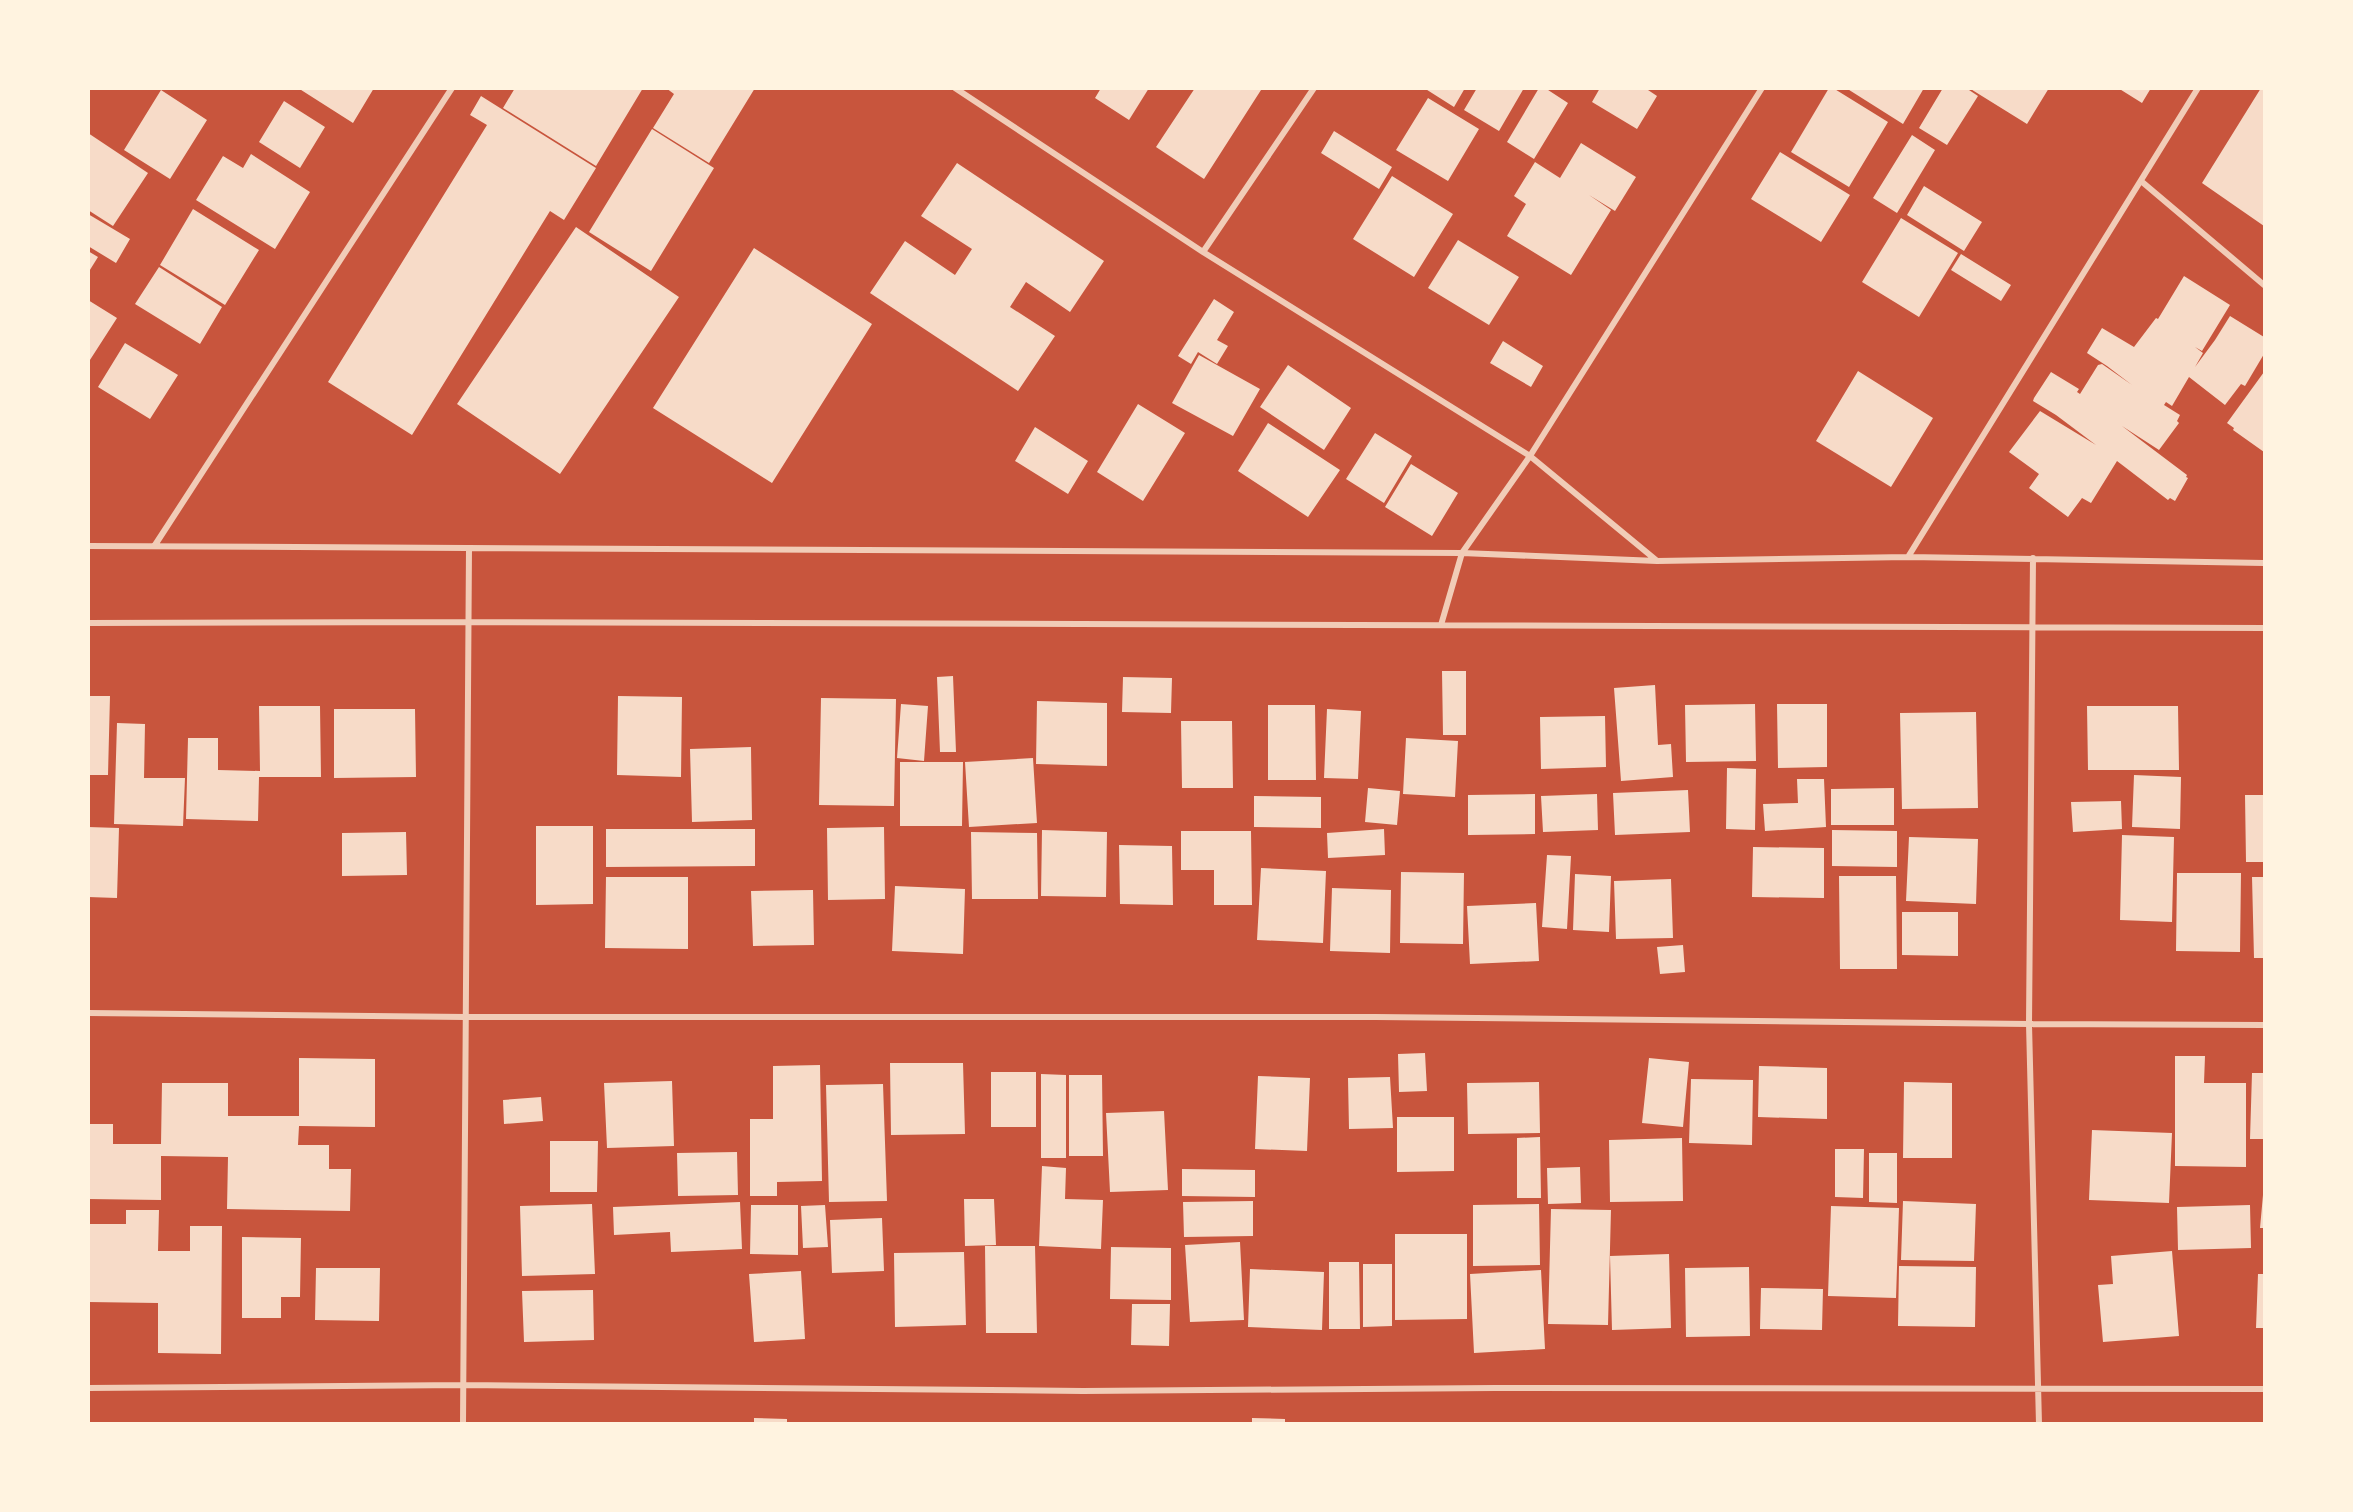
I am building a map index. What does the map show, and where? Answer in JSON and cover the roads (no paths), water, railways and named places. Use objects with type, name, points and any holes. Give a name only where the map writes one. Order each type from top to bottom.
[{"type":"street","points":[[156,545],[452,88]]},
{"type":"street","points":[[955,88],[1203,252],[1530,456],[1657,561]]},
{"type":"street","points":[[1203,252],[1314,88]]},
{"type":"street","points":[[1441,625],[1461,553],[1530,456],[1762,88]]},
{"type":"street","points":[[1908,557],[2198,88]]},
{"type":"street","points":[[2141,181],[2265,285]]},
{"type":"street","points":[[88,546],[1461,553],[1657,561],[1908,557],[2265,563]]},
{"type":"street","points":[[463,1424],[469,548]]},
{"type":"street","points":[[2033,558],[2029,1024],[2039,1424]]},
{"type":"street","points":[[88,623],[469,622],[2265,628]]},
{"type":"street","points":[[88,1013],[465,1017],[1376,1017],[2265,1025]]},
{"type":"street","points":[[88,1388],[464,1385],[1083,1391],[1482,1388],[2265,1389]]}]
